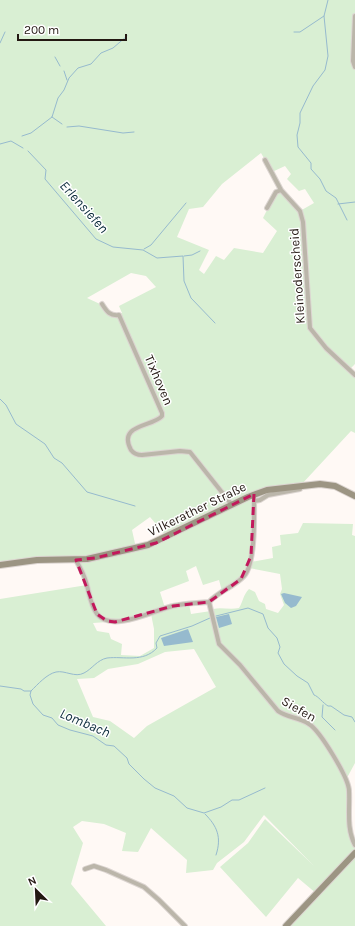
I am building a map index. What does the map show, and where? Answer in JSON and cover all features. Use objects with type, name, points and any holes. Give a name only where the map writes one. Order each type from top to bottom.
[{"type":"street","points":[[355,16],[353,61],[355,67]]},
{"type":"street","name":"Kleinoderscheid","points":[[265,160],[281,190],[295,204],[303,222],[310,328],[326,348],[355,375]]},
{"type":"street","points":[[267,208],[276,192],[281,190]]},
{"type":"street","name":"Tixhoven","points":[[102,304],[107,312],[113,316],[119,315],[162,413],[160,418],[132,430],[128,440],[131,449],[136,454],[142,455],[180,451],[190,452],[232,505]]},
{"type":"street","name":"Vilkerather Straße","points":[[0,565],[37,560],[76,560],[95,558],[156,542],[232,505],[254,498],[272,489],[320,484],[335,486],[355,496]]},
{"type":"street","points":[[76,560],[85,577],[94,610],[100,617],[107,621],[115,622],[151,614],[173,606],[209,602],[215,596],[244,576],[248,568],[252,550],[254,498],[260,500],[268,495],[299,491]]},
{"type":"street","name":"Siefen","points":[[209,602],[219,644],[245,670],[278,711],[286,716],[304,721],[313,727],[346,777],[349,787],[349,830],[355,845]]},
{"type":"street","points":[[286,926],[355,854]]},
{"type":"street","points":[[85,869],[94,866],[144,887],[185,926]]},
{"type":"highlighted area","points":[[254,494],[251,556],[241,579],[209,602],[173,606],[115,622],[107,621],[97,614],[76,560],[95,558],[156,543]]},
{"type":"green space","points":[[0,0],[355,0],[355,364],[349,370],[355,375],[355,433],[351,431],[301,485],[254,494],[251,562],[273,558],[272,547],[281,545],[280,535],[298,533],[303,523],[353,524],[352,535],[355,536],[355,763],[346,777],[348,830],[355,846],[355,926],[286,926],[317,894],[298,878],[266,917],[220,867],[248,843],[265,819],[314,866],[264,815],[244,842],[217,863],[213,870],[186,873],[187,860],[151,828],[138,852],[122,851],[126,833],[104,824],[82,821],[73,827],[83,843],[71,884],[106,926],[0,926],[0,599],[87,585],[76,560],[0,565]],"holes":[[[261,153],[272,172],[285,166],[291,174],[287,179],[299,191],[305,189],[314,203],[300,211],[279,190],[274,196],[263,218],[277,231],[263,253],[234,248],[224,260],[216,256],[204,274],[199,270],[209,250],[177,237],[189,209],[203,207],[222,184]],[[131,273],[146,276],[156,287],[119,306],[122,313],[112,317],[100,304],[87,298]],[[150,517],[167,537],[136,548],[132,530]],[[196,566],[203,585],[219,580],[222,591],[246,574],[249,568],[280,574],[282,589],[280,594],[284,605],[278,613],[266,609],[265,604],[259,601],[255,592],[249,589],[245,594],[239,608],[213,609],[215,617],[213,618],[211,611],[191,614],[189,604],[165,608],[160,592],[189,581],[186,571]],[[151,614],[154,629],[154,648],[140,656],[121,655],[122,644],[111,639],[109,633],[97,631],[93,623],[122,621]],[[194,649],[216,687],[147,726],[134,738],[110,721],[93,717],[77,679],[94,678],[108,669],[138,664],[165,652]]]},
{"type":"water","points":[[284,593],[302,597],[296,606],[291,608],[285,603],[281,594]]},
{"type":"water","points":[[229,614],[232,624],[219,628],[216,617]]},
{"type":"water","points":[[188,629],[193,642],[164,646],[161,638]]},
{"type":"waterway","points":[[328,0],[324,16],[328,56],[325,70],[313,86],[300,113],[300,123],[297,135],[298,147],[311,163],[311,169],[320,179],[326,191],[336,198],[347,220]]},
{"type":"waterway","points":[[294,32],[300,32],[324,16]]},
{"type":"waterway","points":[[0,43],[5,32]]},
{"type":"waterway","points":[[22,136],[31,133],[52,117],[58,98],[64,90],[69,78],[78,68],[91,64],[101,53],[113,48],[127,36]]},
{"type":"waterway","points":[[55,57],[60,66]]},
{"type":"waterway","points":[[64,71],[67,80]]},
{"type":"waterway","points":[[52,117],[62,124]]},
{"type":"waterway","points":[[67,127],[79,126],[123,133],[134,132]]},
{"type":"waterway","name":"Erlensiefen","points":[[0,144],[11,141],[23,148]]},
{"type":"waterway","name":"Erlensiefen","points":[[28,151],[46,170],[45,179],[96,239],[113,247],[143,250],[157,258],[183,256],[184,281],[191,298],[215,323]]},
{"type":"waterway","points":[[338,204],[355,202]]},
{"type":"waterway","points":[[144,249],[151,245],[186,203]]},
{"type":"waterway","points":[[184,256],[192,255],[200,251]]},
{"type":"waterway","points":[[0,399],[6,405],[16,424],[45,444],[54,458],[62,463],[87,492],[135,506]]},
{"type":"waterway","points":[[216,616],[248,608],[263,614],[268,628],[277,638],[280,647],[278,653],[284,664],[297,676],[308,683],[314,695],[328,706],[331,706],[344,715],[352,717],[355,722]]},
{"type":"waterway","points":[[31,691],[46,677],[56,672],[77,675],[87,671],[103,659],[146,656],[157,648],[156,643],[160,636],[192,626],[210,618]]},
{"type":"waterway","name":"Lombach","points":[[0,686],[31,691],[30,695],[33,704],[43,715],[52,718],[58,725],[93,736],[106,745],[114,746],[127,758],[129,764],[144,779],[155,788],[174,796],[187,808],[204,813],[221,807],[232,800],[239,800],[265,788]]},
{"type":"waterway","points":[[323,705],[322,717],[335,730]]},
{"type":"waterway","points":[[205,814],[213,823],[217,832],[218,849],[216,855]]}]
